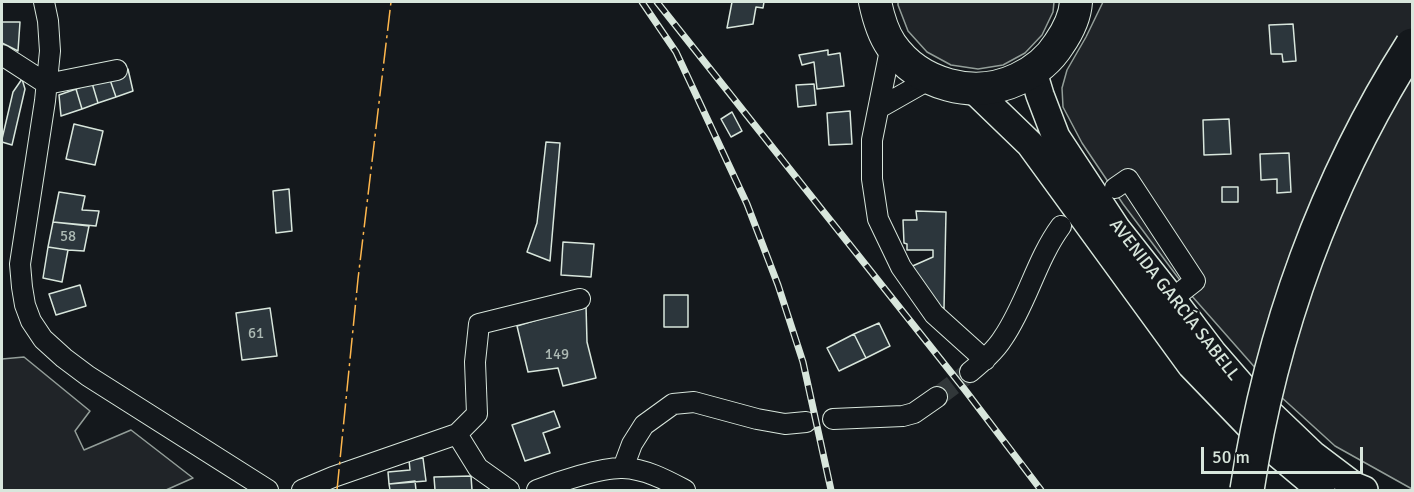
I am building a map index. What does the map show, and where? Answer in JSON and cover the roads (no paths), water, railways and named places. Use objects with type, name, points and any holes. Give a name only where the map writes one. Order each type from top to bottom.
[{"type":"highway","points":[[1248,490],[1253,451],[1273,362],[1299,276],[1330,200],[1365,126],[1413,45]]},
{"type":"main road","points":[[875,2],[878,18],[891,45],[911,66],[930,79],[974,90],[1005,85],[1033,72],[1053,53],[1068,31],[1077,3]]},
{"type":"street","points":[[44,2],[50,51],[47,84],[20,264],[25,305],[31,321],[44,339],[72,364],[268,490]]},
{"type":"street","points":[[891,45],[872,140],[872,179],[878,219],[901,267],[934,314],[978,366],[1003,339],[1052,238],[1061,226]]},
{"type":"street","points":[[2,55],[47,84],[117,70]]},
{"type":"street","name":"AVENIDA GARCÍA SABELL","points":[[1033,72],[1056,138],[1116,228],[1212,352],[1245,390],[1313,455],[1354,486],[1364,490]]},
{"type":"street","points":[[879,108],[930,79]]},
{"type":"street","name":"AVENIDA GARCÍA SABELL","points":[[974,90],[1030,144],[1191,365],[1271,448],[1321,490]]},
{"type":"street","points":[[1115,188],[1128,178],[1195,281],[1172,299]]},
{"type":"street","points":[[302,490],[457,434],[477,414],[475,362],[479,324],[580,299]]},
{"type":"street","points":[[833,419],[903,416],[914,413],[937,397]]},
{"type":"street","points":[[623,468],[632,444],[644,424],[673,404],[694,402],[784,424],[806,422]]},
{"type":"street","points":[[457,434],[478,468],[509,490]]},
{"type":"street","points":[[537,490],[571,478],[623,468],[644,471],[685,490]]},
{"type":"tunnel","points":[[937,397],[970,372]]},
{"type":"railway","points":[[642,2],[676,52],[747,204],[778,285],[803,362],[831,490]]},
{"type":"railway","points":[[657,2],[965,390],[1041,490]]}]
